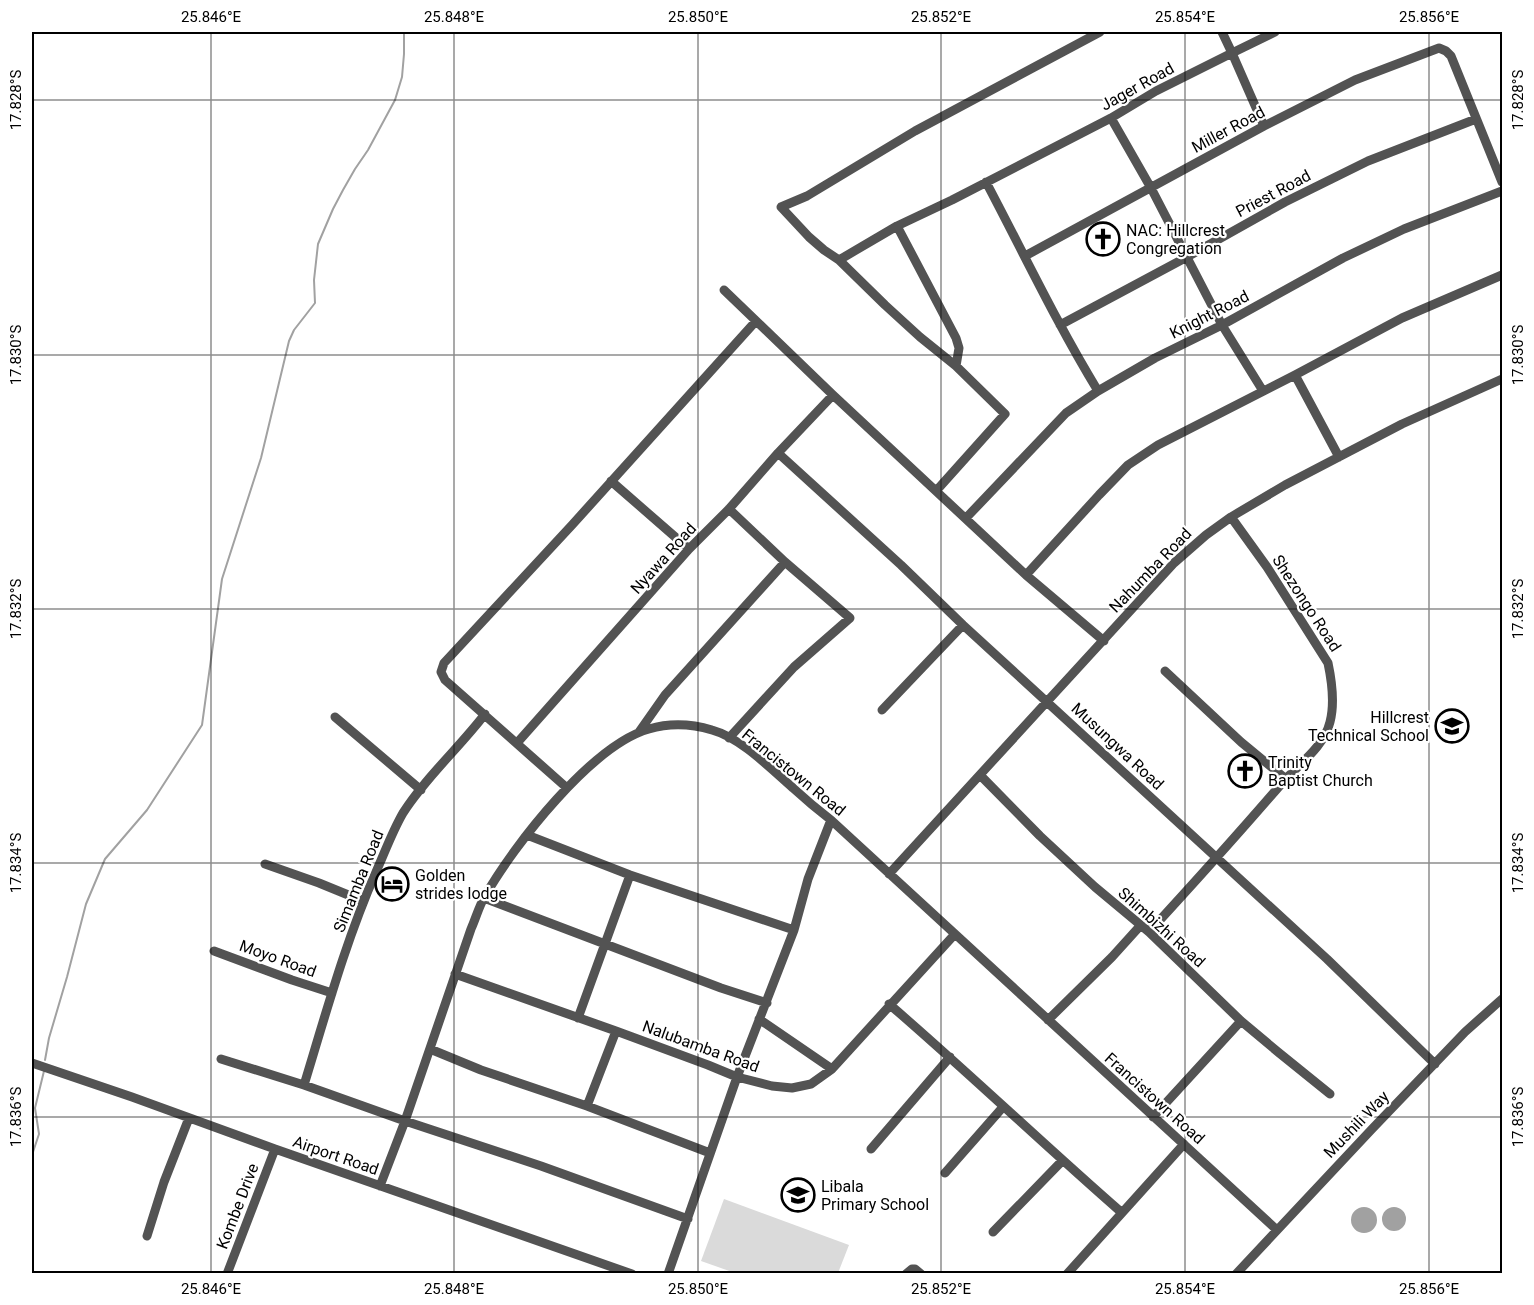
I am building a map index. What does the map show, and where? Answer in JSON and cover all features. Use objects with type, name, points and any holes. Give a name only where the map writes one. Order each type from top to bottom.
[{"type":"street","points":[[936,491],[1005,414],[956,366],[911,329],[780,207],[807,196],[915,131],[1100,32]]},
{"type":"street","points":[[1222,32],[1264,126]]},
{"type":"street","name":"Jager Road","points":[[839,260],[897,226],[952,200],[1111,118],[1156,91],[1275,32]]},
{"type":"street","name":"Miller Road","points":[[1025,256],[1264,126],[1355,80],[1432,50],[1439,48],[1450,56],[1476,119]]},
{"type":"street","points":[[1111,118],[1151,188],[1222,325],[1263,392]]},
{"type":"street","points":[[1476,119],[1503,182]]},
{"type":"street","name":"Priest Road","points":[[1060,326],[1285,202],[1368,161],[1476,119]]},
{"type":"street","points":[[986,182],[1060,326],[1098,391]]},
{"type":"street","name":"Knight Road","points":[[966,518],[1066,413],[1098,391],[1155,358],[1222,325],[1364,248],[1404,229],[1503,191]]},
{"type":"street","points":[[897,226],[956,338],[959,348],[956,366]]},
{"type":"street","points":[[1026,575],[1128,465],[1158,445],[1402,318],[1503,276]]},
{"type":"street","points":[[724,290],[1026,575],[1104,641]]},
{"type":"street","points":[[567,788],[445,680],[441,672],[444,663],[756,321]]},
{"type":"street","points":[[1295,375],[1339,457]]},
{"type":"street","name":"Nahumba Road","points":[[889,874],[1174,563],[1206,535],[1231,517],[1285,485],[1402,424],[1503,379]]},
{"type":"street","name":"Nyawa Road","points":[[517,743],[689,549],[833,395]]},
{"type":"street","name":"Musungwa Road","points":[[778,453],[1327,959],[1435,1064]]},
{"type":"street","points":[[611,482],[689,549]]},
{"type":"street","points":[[729,508],[850,618],[794,667],[729,738]]},
{"type":"street","name":"Shezongo Road","points":[[1149,932],[1321,743],[1330,723],[1333,701],[1332,678],[1328,663],[1267,567],[1231,517]]},
{"type":"street","points":[[639,733],[665,695],[786,562]]},
{"type":"street","points":[[882,710],[963,625]]},
{"type":"street","points":[[1165,671],[1241,742],[1286,779]]},
{"type":"street","name":"Simamba Road","points":[[304,1084],[363,901],[394,831],[421,790],[485,714]]},
{"type":"street","points":[[335,717],[421,790]]},
{"type":"street","name":"Francistown Road","points":[[380,1186],[484,898],[502,868],[567,788],[599,758],[627,738],[639,733],[659,727],[679,725],[713,730],[763,761],[831,820],[1277,1230]]},
{"type":"street","name":"Shimbizhi Road","points":[[980,775],[1040,836],[1087,880],[1149,932],[1241,1021],[1330,1094]]},
{"type":"street","points":[[668,1274],[737,1077],[794,930],[808,879],[831,820]]},
{"type":"street","points":[[527,835],[630,875],[794,930]]},
{"type":"street","points":[[265,864],[363,901]]},
{"type":"street","points":[[578,1018],[630,875]]},
{"type":"street","points":[[484,898],[721,988],[767,1003]]},
{"type":"street","points":[[1048,1020],[1140,926]]},
{"type":"street","name":"Nalubamba Road","points":[[455,974],[737,1077],[772,1086],[792,1088],[811,1084],[832,1069],[954,934]]},
{"type":"street","name":"Moyo Road","points":[[214,951],[332,993]]},
{"type":"street","name":"Mushili Way","points":[[1236,1274],[1465,1032],[1503,999]]},
{"type":"street","points":[[889,1004],[1121,1212]]},
{"type":"street","points":[[759,1019],[832,1069]]},
{"type":"street","points":[[1153,1117],[1241,1021]]},
{"type":"street","points":[[587,1106],[616,1031]]},
{"type":"street","points":[[430,1049],[527,1087],[587,1106],[710,1153]]},
{"type":"street","points":[[871,1149],[950,1057]]},
{"type":"street","points":[[221,1059],[304,1084],[688,1219]]},
{"type":"street","name":"Airport Road","points":[[32,1063],[632,1274]]},
{"type":"street","points":[[945,1173],[1003,1107]]},
{"type":"street","points":[[147,1236],[164,1182],[189,1118]]},
{"type":"street","points":[[1066,1274],[1184,1144]]},
{"type":"street","name":"Kombe Drive","points":[[227,1274],[275,1149]]},
{"type":"street","points":[[993,1232],[1062,1161]]},
{"type":"street","points":[[906,1274],[915,1269],[921,1274]]},
{"type":"shaded area","points":[[724,1199],[849,1245],[838,1273],[735,1273],[701,1261]]},
{"type":"shaded area","points":[[1364,1207],[1373,1211],[1377,1220],[1373,1229],[1364,1233],[1355,1229],[1351,1220],[1355,1211]]},
{"type":"shaded area","points":[[1394,1207],[1402,1211],[1406,1219],[1402,1227],[1394,1231],[1386,1227],[1382,1219],[1386,1211]]},
{"type":"waterway","points":[[45,1060],[86,904],[105,859],[147,810],[202,725],[222,579],[261,458],[289,341],[294,330],[315,303],[314,280],[318,244],[333,209],[395,100],[402,77],[404,32]]},
{"type":"waterway","points":[[32,1155],[39,1134],[35,1108],[44,1071]]},
{"type":"place","name":"NAC: Hillcrest Congregation","points":[[1103,239]]},
{"type":"place","name":"Hillcrest Technical School","points":[[1452,726]]},
{"type":"place","name":"Trinity Baptist Church","points":[[1245,771]]},
{"type":"place","name":"Golden strides lodge","points":[[392,884]]},
{"type":"place","name":"Libala Primary School","points":[[798,1195]]}]
